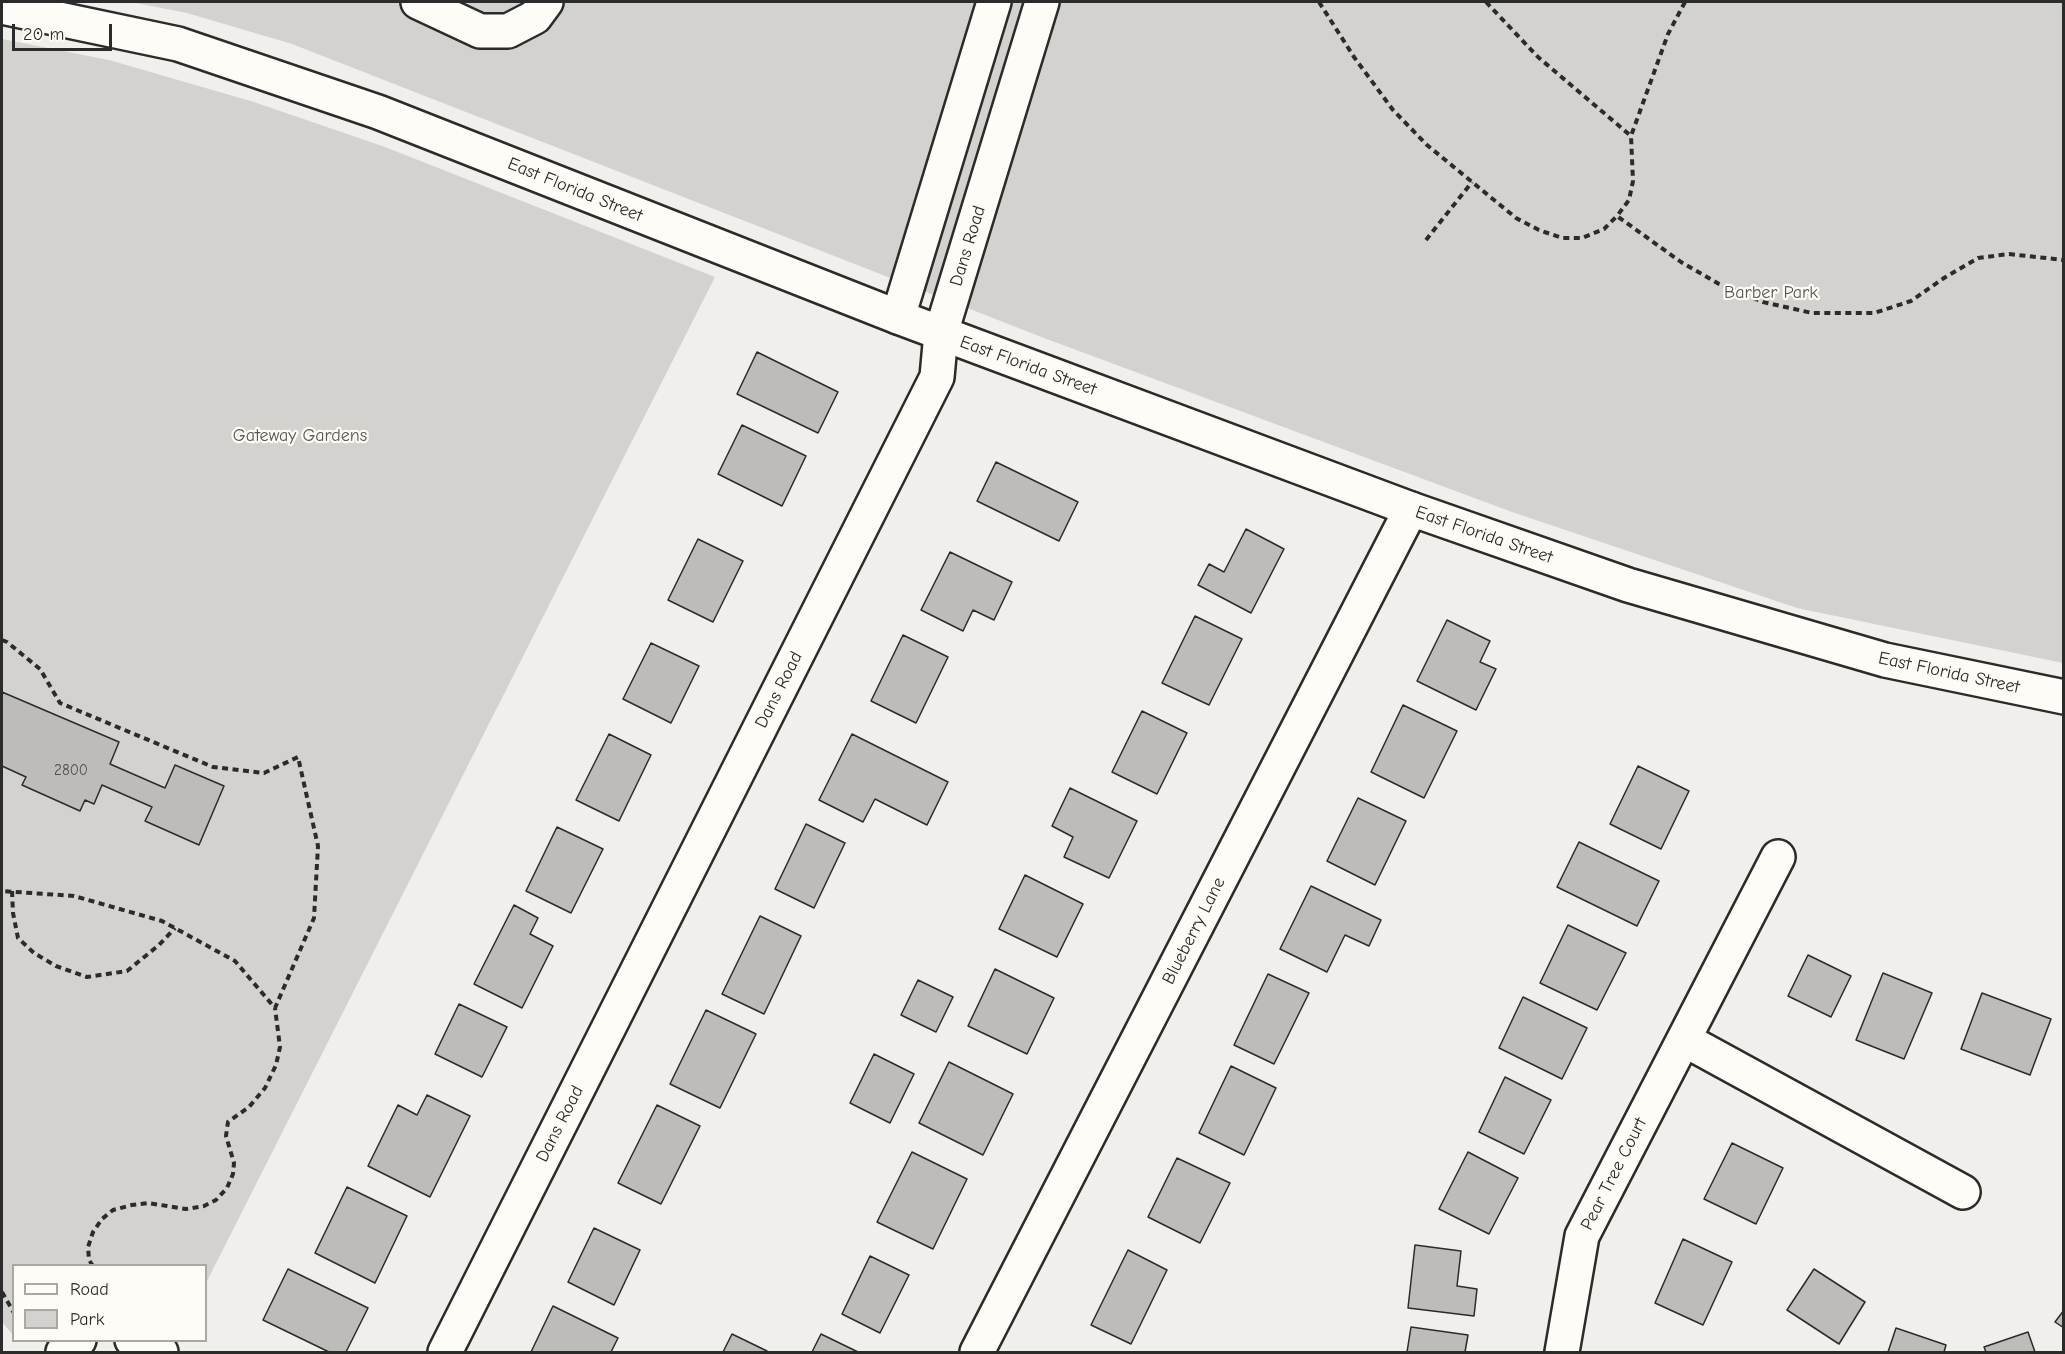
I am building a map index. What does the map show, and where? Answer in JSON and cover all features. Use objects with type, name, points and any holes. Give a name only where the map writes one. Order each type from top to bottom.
[{"type":"street","points":[[418,2],[480,31],[508,31],[535,17],[546,2]]},
{"type":"street","points":[[898,317],[994,2]]},
{"type":"street","name":"Dans Road","points":[[445,1353],[937,377],[941,333],[1042,2]]},
{"type":"street","name":"East Florida Street","points":[[2,7],[178,44],[378,112],[898,317],[1411,509],[1628,585],[1885,660],[2064,697]]},
{"type":"street","name":"Blueberry Lane","points":[[978,1353],[1411,509]]},
{"type":"street","name":"Pear Tree Court","points":[[1562,1353],[1582,1236],[1778,857]]},
{"type":"street","points":[[1684,1040],[1963,1192]]},
{"type":"street","points":[[63,1353],[78,1342]]},
{"type":"street","points":[[134,1342],[161,1353]]},
{"type":"path","points":[[1319,2],[1354,57],[1393,110],[1427,146],[1516,218],[1539,230],[1562,238],[1582,238],[1604,229],[1629,200],[1633,181],[1631,136],[1668,34],[1685,2]]},
{"type":"path","points":[[1486,2],[1538,57],[1631,136]]},
{"type":"path","points":[[1426,240],[1472,182]]},
{"type":"path","points":[[1617,216],[1681,262],[1719,284],[1763,302],[1812,313],[1874,313],[1911,301],[1978,258],[2009,254],[2064,260]]},
{"type":"path","points":[[2,640],[40,669],[60,702],[213,767],[264,773],[298,757],[318,846],[314,918],[275,1008],[280,1047],[276,1065],[266,1088],[249,1107],[228,1122],[226,1136],[234,1163],[233,1174],[227,1188],[216,1200],[204,1206],[186,1209],[148,1203],[132,1204],[113,1210],[102,1219],[88,1247],[92,1264]]},
{"type":"path","points":[[2,891],[74,896],[162,921],[235,961],[275,1008]]},
{"type":"path","points":[[12,891],[18,938],[34,953],[56,966],[87,977],[127,971],[175,928]]},
{"type":"path","points":[[2,1292],[12,1310]]},
{"type":"green space","name":"Barber Park","points":[[131,2],[2063,2],[2063,663],[1797,608],[1512,512],[1044,338],[292,44],[187,13]]},
{"type":"green space","name":"Gateway Gardens","points":[[2,39],[109,60],[254,102],[385,147],[715,277],[207,1281],[207,1264],[12,1264],[12,1334],[2,1322]]},
{"type":"building","points":[[757,352],[838,392],[818,433],[737,394]]},
{"type":"building","points":[[742,425],[806,456],[782,506],[718,474]]},
{"type":"building","points":[[996,462],[1078,502],[1059,541],[977,501]]},
{"type":"building","points":[[1246,529],[1284,549],[1251,613],[1198,585],[1209,564],[1224,572]]},
{"type":"building","points":[[698,539],[743,561],[713,622],[668,600]]},
{"type":"building","points":[[950,552],[1012,582],[994,620],[973,610],[963,631],[921,610]]},
{"type":"building","points":[[1195,616],[1242,639],[1209,705],[1162,683]]},
{"type":"building","points":[[1447,620],[1490,641],[1480,662],[1496,669],[1476,710],[1417,681]]},
{"type":"building","points":[[903,635],[948,657],[916,723],[871,701]]},
{"type":"building","points":[[651,643],[699,666],[671,723],[623,699]]},
{"type":"building","points":[[2,692],[119,742],[110,764],[165,788],[175,765],[224,786],[199,845],[145,821],[152,807],[102,785],[94,804],[85,800],[80,811],[22,785],[26,777],[2,766]]},
{"type":"building","points":[[1403,705],[1457,731],[1424,798],[1371,772]]},
{"type":"building","points":[[1142,711],[1187,733],[1157,794],[1112,772]]},
{"type":"building","points":[[609,734],[651,755],[619,821],[576,800]]},
{"type":"building","points":[[852,734],[948,782],[927,825],[875,799],[863,822],[819,800]]},
{"type":"building","points":[[1638,766],[1689,791],[1661,849],[1610,824]]},
{"type":"building","points":[[1070,788],[1137,821],[1109,878],[1064,857],[1073,837],[1052,826]]},
{"type":"building","points":[[1358,798],[1406,821],[1375,885],[1327,861]]},
{"type":"building","points":[[806,824],[845,843],[814,908],[775,889]]},
{"type":"building","points":[[557,827],[603,849],[571,913],[526,891]]},
{"type":"building","points":[[1579,842],[1659,881],[1637,926],[1557,887]]},
{"type":"building","points":[[1025,875],[1083,904],[1057,957],[999,929]]},
{"type":"building","points":[[1311,886],[1381,920],[1369,946],[1345,935],[1327,972],[1280,949]]},
{"type":"building","points":[[514,905],[538,918],[530,934],[553,946],[522,1008],[474,984]]},
{"type":"building","points":[[760,916],[801,936],[764,1014],[722,994]]},
{"type":"building","points":[[1568,925],[1626,953],[1597,1010],[1540,983]]},
{"type":"building","points":[[1808,955],[1851,976],[1831,1017],[1788,996]]},
{"type":"building","points":[[995,969],[1054,998],[1027,1054],[968,1026]]},
{"type":"building","points":[[1883,973],[1932,993],[1904,1059],[1856,1040]]},
{"type":"building","points":[[1268,974],[1309,993],[1274,1064],[1234,1045]]},
{"type":"building","points":[[918,980],[953,997],[936,1032],[901,1015]]},
{"type":"building","points":[[1982,993],[2051,1019],[2030,1075],[1961,1049]]},
{"type":"building","points":[[1523,997],[1587,1028],[1562,1079],[1499,1048]]},
{"type":"building","points":[[459,1004],[507,1027],[482,1077],[435,1054]]},
{"type":"building","points":[[706,1010],[756,1034],[720,1108],[670,1084]]},
{"type":"building","points":[[874,1054],[914,1074],[890,1123],[850,1103]]},
{"type":"building","points":[[949,1062],[1013,1094],[983,1155],[919,1123]]},
{"type":"building","points":[[1231,1066],[1276,1088],[1244,1155],[1199,1133]]},
{"type":"building","points":[[1505,1077],[1551,1100],[1524,1154],[1479,1132]]},
{"type":"building","points":[[427,1095],[470,1116],[430,1197],[368,1166],[398,1105],[417,1115]]},
{"type":"building","points":[[657,1105],[700,1126],[661,1204],[618,1183]]},
{"type":"building","points":[[1732,1143],[1783,1168],[1756,1224],[1704,1199]]},
{"type":"building","points":[[912,1152],[967,1179],[933,1249],[877,1222]]},
{"type":"building","points":[[1468,1152],[1518,1178],[1489,1234],[1439,1209]]},
{"type":"building","points":[[1177,1158],[1230,1183],[1200,1243],[1148,1217]]},
{"type":"building","points":[[347,1187],[407,1216],[375,1283],[315,1253]]},
{"type":"building","points":[[594,1228],[640,1250],[614,1305],[568,1282]]},
{"type":"building","points":[[1683,1239],[1732,1262],[1703,1325],[1655,1303]]},
{"type":"building","points":[[1415,1245],[1461,1251],[1457,1286],[1477,1289],[1474,1316],[1408,1308]]},
{"type":"building","points":[[1128,1250],[1167,1270],[1131,1344],[1091,1325]]},
{"type":"building","points":[[870,1256],[909,1275],[880,1333],[842,1314]]},
{"type":"building","points":[[288,1269],[368,1308],[346,1352],[329,1352],[263,1320]]},
{"type":"building","points":[[1814,1269],[1865,1302],[1839,1344],[1787,1310]]},
{"type":"building","points":[[553,1306],[618,1338],[611,1352],[531,1352]]},
{"type":"building","points":[[2064,1310],[2064,1328],[2055,1322]]},
{"type":"building","points":[[1411,1327],[1468,1335],[1465,1352],[1407,1352]]},
{"type":"building","points":[[1896,1328],[1946,1345],[1944,1352],[1888,1352]]},
{"type":"building","points":[[2028,1332],[2035,1352],[1986,1352],[1984,1347]]},
{"type":"building","points":[[732,1334],[767,1351],[723,1352]]},
{"type":"building","points":[[821,1334],[858,1352],[812,1352]]}]
